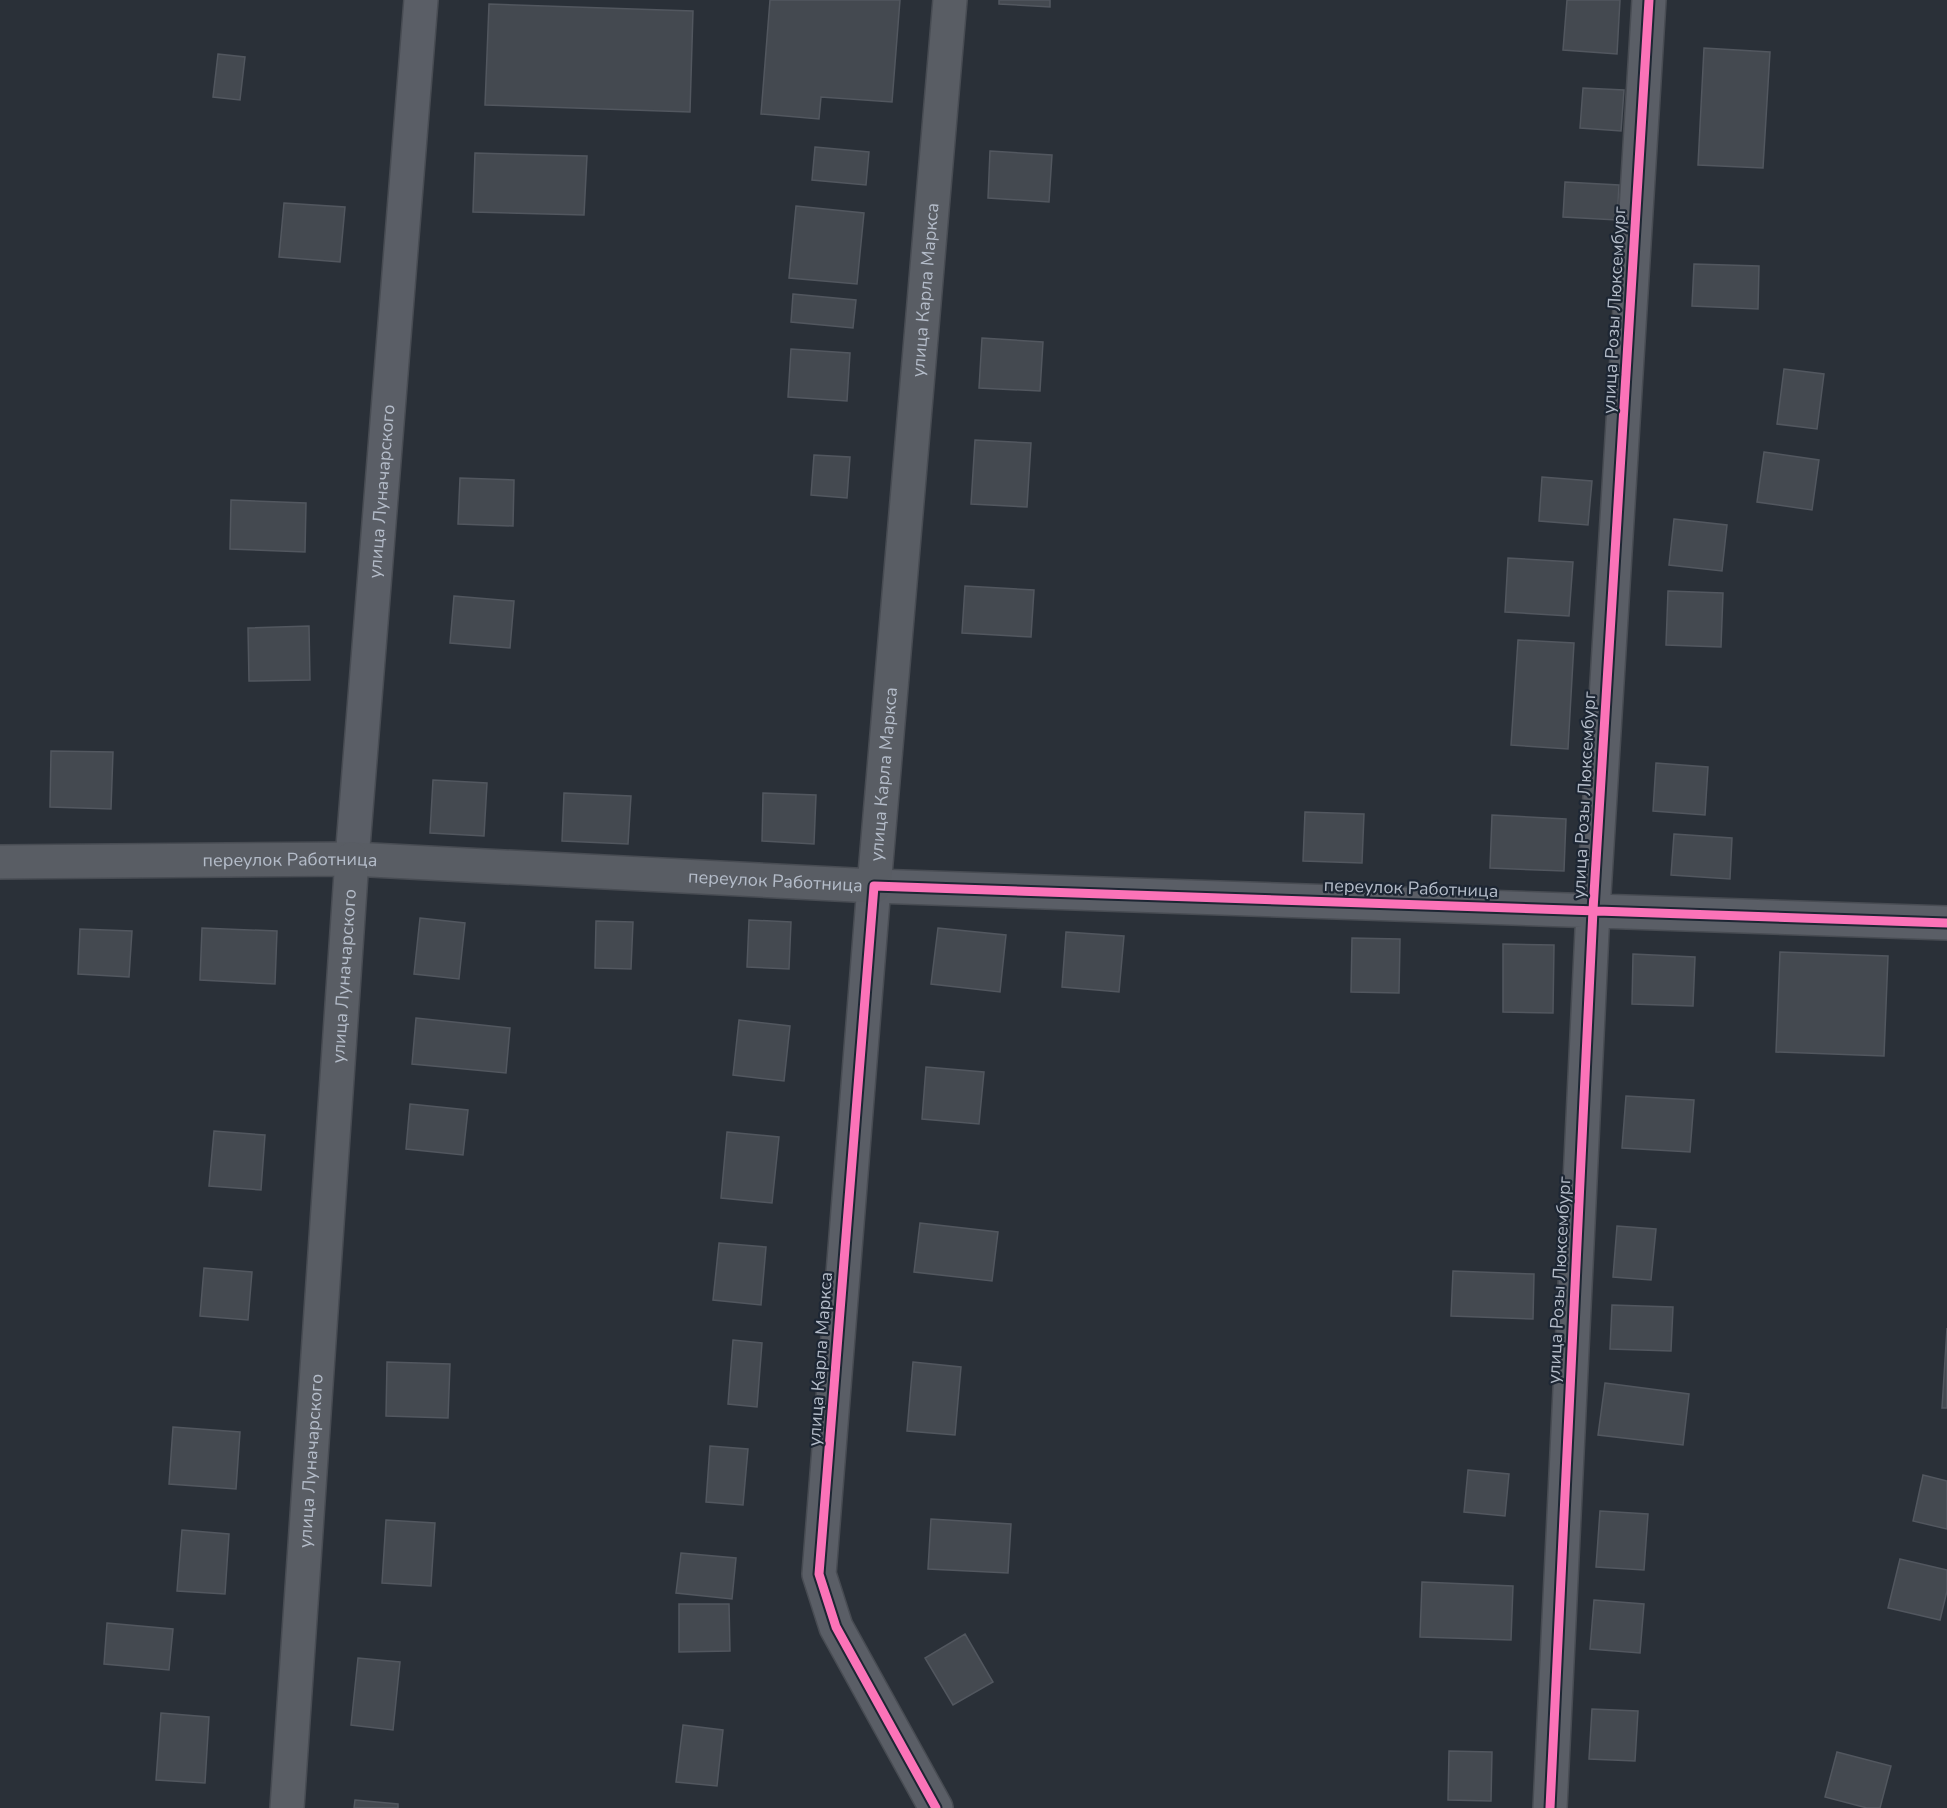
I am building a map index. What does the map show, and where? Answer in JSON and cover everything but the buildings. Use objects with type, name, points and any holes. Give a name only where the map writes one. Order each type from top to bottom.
[{"type":"main road","name":"улица Карла Маркса","points":[[874,886],[950,0]]},
{"type":"main road","name":"переулок Работница","points":[[0,862],[352,859],[874,886]]},
{"type":"main road","name":"улица Луначарского","points":[[287,1808],[352,859]]},
{"type":"street","name":"улица Луначарского","points":[[352,859],[421,0]]},
{"type":"street","name":"улица Розы Люксембург","points":[[1550,1808],[1593,910],[1649,0]]},
{"type":"street","name":"переулок Работница","points":[[874,886],[1947,923]]},
{"type":"street","name":"улица Карла Маркса","points":[[874,886],[819,1574],[836,1627],[936,1808]]},
{"type":"cycle path","points":[[1550,1808],[1593,910],[1649,0]]},
{"type":"cycle path","points":[[936,1808],[836,1627],[819,1574],[874,886],[1947,923]]}]
